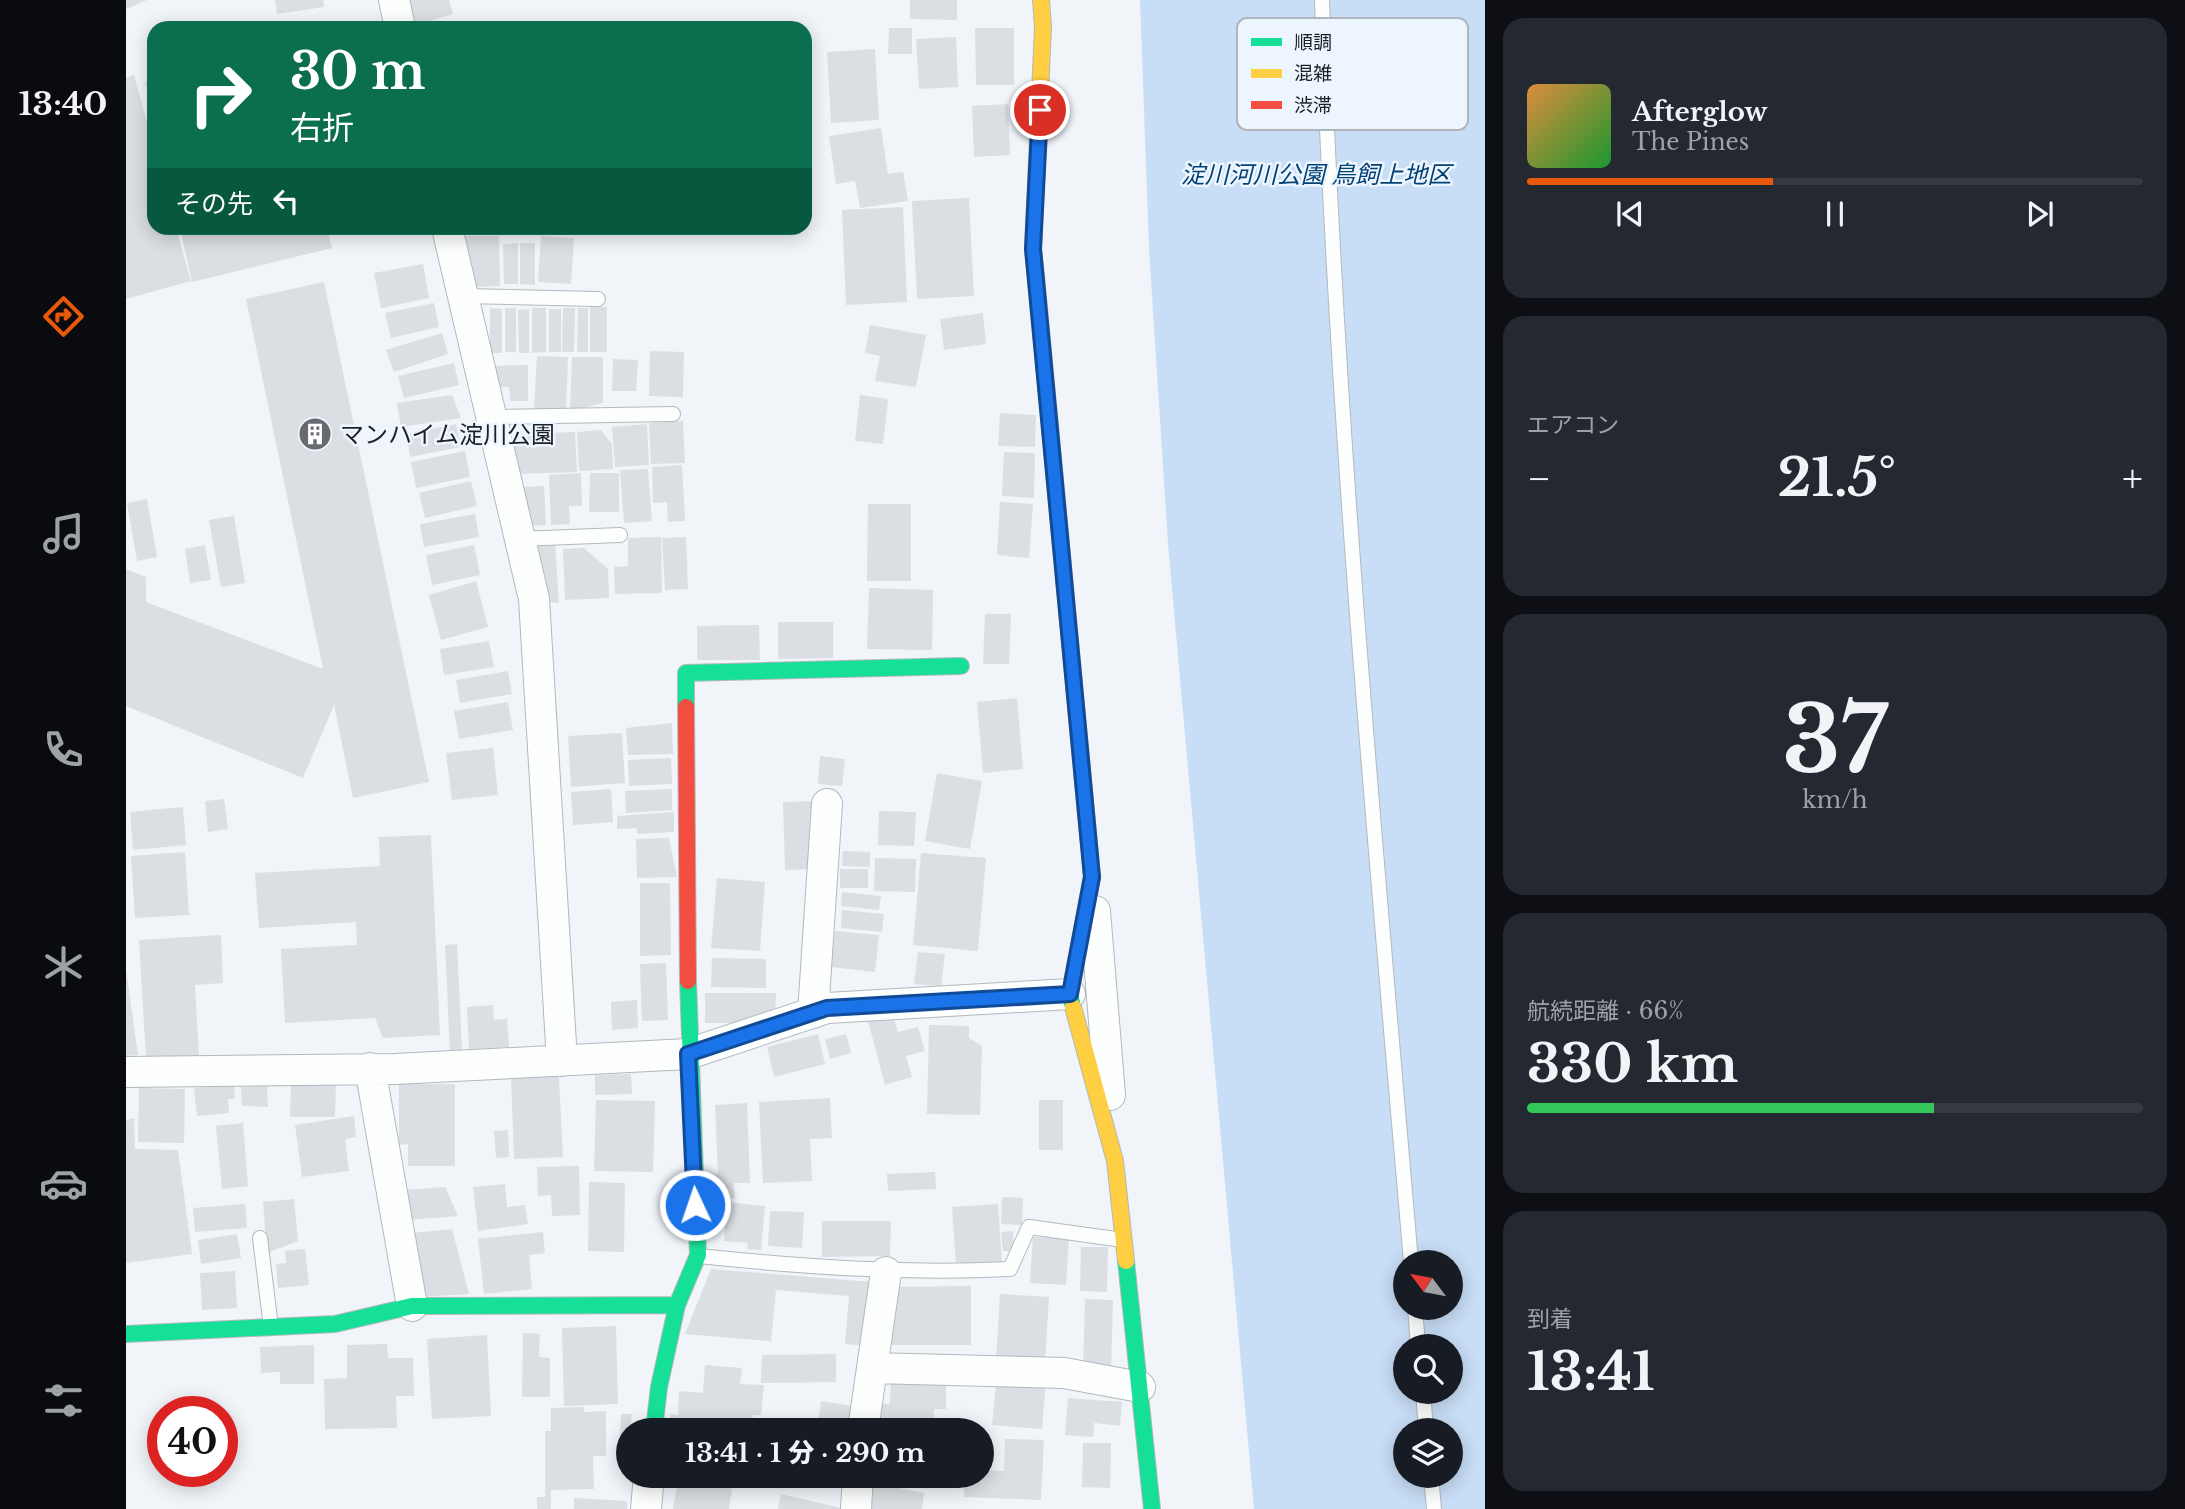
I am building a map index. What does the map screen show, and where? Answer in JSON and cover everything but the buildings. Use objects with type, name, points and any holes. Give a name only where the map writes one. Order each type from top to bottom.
[{"type":"street","points":[[394,0],[398,21]]},
{"type":"street","points":[[1041,0],[1043,27],[1033,249],[1092,877],[1115,1161],[1152,1509]]},
{"type":"street","points":[[449,235],[534,599],[562,1061]]},
{"type":"street","points":[[655,1418],[659,1387],[677,1305],[698,1255],[688,1054],[686,673],[961,666]]},
{"type":"street","points":[[813,1013],[827,804]]},
{"type":"street","points":[[1092,877],[1070,994],[1115,1161]]},
{"type":"street","points":[[126,1072],[370,1068],[688,1054],[827,1008],[1070,994]]},
{"type":"street","points":[[370,1068],[412,1306]]},
{"type":"street","points":[[865,1418],[887,1272]]},
{"type":"street","points":[[126,1334],[335,1324],[412,1306],[677,1305]]},
{"type":"street","points":[[872,1368],[1064,1373],[1140,1387]]},
{"type":"street","points":[[646,1509],[648,1488]]},
{"type":"street","points":[[856,1509],[857,1488]]},
{"type":"lane","points":[[1322,0],[1323,18]]},
{"type":"lane","points":[[1326,130],[1329,228],[1356,629],[1410,1250]]},
{"type":"lane","points":[[463,296],[598,299]]},
{"type":"lane","points":[[491,417],[673,414]]},
{"type":"lane","points":[[519,539],[620,535]]},
{"type":"lane","points":[[698,1255],[818,1268],[887,1272],[1010,1269],[1029,1227],[1124,1240]]},
{"type":"lane","points":[[260,1238],[271,1327]]},
{"type":"lane","points":[[1432,1488],[1434,1509]]},
{"type":"green space","name":"淀川河川公園 鳥飼上地区","points":[[1140,0],[1485,0],[1485,1509],[1254,1509],[1168,544],[1149,249]]},
{"type":"traffic: fast","points":[[1036,276],[1092,877],[1070,994],[1073,1007]]},
{"type":"traffic: fast","points":[[686,707],[686,673],[961,666]]},
{"type":"traffic: fast","points":[[655,1418],[659,1387],[677,1305],[698,1255],[688,981]]},
{"type":"traffic: fast","points":[[1126,1261],[1152,1509]]},
{"type":"traffic: fast","points":[[126,1334],[335,1324],[412,1306],[677,1305]]},
{"type":"traffic: slow","points":[[1036,276],[1033,249],[1043,27],[1041,0]]},
{"type":"traffic: slow","points":[[1073,1007],[1115,1161],[1126,1261]]},
{"type":"traffic: jam","points":[[686,707],[688,981]]},
{"type":"place","name":"マンハイム淀川公園","points":[[315,434]]},
{"type":"route","points":[[695,1205],[688,1054],[827,1008],[1070,994],[1092,877],[1033,249],[1040,110]]}]
